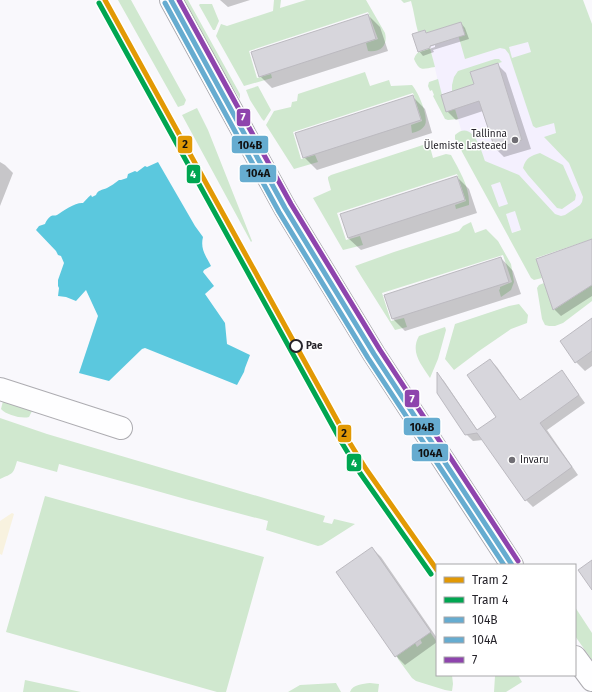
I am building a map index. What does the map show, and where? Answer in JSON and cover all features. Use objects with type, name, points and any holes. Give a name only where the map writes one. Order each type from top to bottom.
[{"type":"main road","points":[[171,0],[285,208],[374,354],[511,564]]},
{"type":"main road","points":[[0,389],[121,428]]},
{"type":"main road","points":[[576,658],[592,680]]},
{"type":"shaded area","name":"Tallinna Ülemiste Lasteaed","points":[[524,2],[592,203],[592,239],[519,230],[512,233],[506,214],[499,207],[467,150],[455,109],[446,112],[441,95],[430,46],[465,35]]},
{"type":"green space","points":[[118,0],[131,0],[186,100],[184,105],[178,107]]},
{"type":"green space","points":[[184,0],[188,0],[240,94],[240,99],[228,80]]},
{"type":"green space","points":[[274,0],[281,0],[280,8],[306,0],[366,0],[385,33],[386,37],[384,44],[377,51],[368,51],[366,43],[378,39],[368,12],[249,51],[257,78],[271,74],[272,78],[244,86],[216,36],[221,24],[227,26],[273,11]]},
{"type":"green space","points":[[401,0],[583,0],[592,24],[592,239],[536,258],[542,278],[534,280],[531,278],[455,139],[455,135],[461,131],[471,133],[478,143],[485,161],[519,175],[555,214],[561,216],[580,205],[583,197],[569,163],[544,137],[556,133],[554,123],[536,128],[533,126],[509,54],[505,49],[500,48],[465,59],[455,24],[426,33],[425,30],[418,32],[411,1],[404,3]],"holes":[[[528,42],[531,52],[512,58],[509,47]],[[500,182],[508,204],[499,207],[491,185]],[[515,211],[521,230],[512,233],[506,214]]]},
{"type":"green space","points":[[212,4],[219,21],[215,30],[213,30],[199,5]]},
{"type":"green space","points":[[430,48],[435,67],[422,69],[418,66],[414,59],[415,56],[420,51]]},
{"type":"green space","points":[[499,59],[502,62],[470,72],[474,84],[452,92],[454,77],[458,71]]},
{"type":"green space","points":[[365,72],[370,86],[389,80],[391,86],[412,85],[420,98],[426,116],[424,127],[412,133],[411,125],[422,121],[413,93],[293,132],[301,159],[315,155],[318,162],[294,169],[266,125],[274,111],[291,107],[292,102],[297,101],[298,94]]},
{"type":"green space","points":[[438,79],[446,111],[455,109],[458,119],[445,119],[433,96],[432,90],[430,91],[428,86],[429,82]]},
{"type":"green space","points":[[258,86],[271,110],[264,121],[250,100],[246,90]]},
{"type":"green space","points":[[197,108],[208,130],[252,241],[251,242],[182,115]]},
{"type":"green space","points":[[429,143],[433,158],[446,154],[451,155],[466,185],[469,205],[456,209],[455,205],[466,201],[457,174],[337,213],[346,240],[360,236],[363,245],[343,250],[313,198],[331,190],[328,177]]},
{"type":"green space","points":[[540,153],[563,165],[576,195],[575,200],[562,209],[557,208],[523,168],[529,158]]},
{"type":"green space","points":[[471,222],[475,233],[486,229],[498,241],[511,264],[514,282],[511,290],[501,297],[499,290],[500,287],[512,282],[503,255],[382,293],[391,321],[404,318],[407,327],[395,330],[355,266],[459,231],[463,226]]},
{"type":"green space","points":[[544,283],[554,310],[592,285],[592,301],[563,323],[555,326],[545,325],[542,319],[537,288],[539,285]]},
{"type":"green space","points":[[519,304],[528,315],[527,323],[511,329],[454,370],[445,359],[455,324]]},
{"type":"green space","points":[[445,327],[446,330],[438,359],[430,378],[420,363],[416,353],[417,342],[419,336]]},
{"type":"green space","points":[[3,401],[32,411],[29,417],[10,415],[1,409]]},
{"type":"green space","points":[[0,418],[47,434],[325,516],[323,522],[332,524],[334,519],[355,524],[318,546],[266,530],[268,521],[59,464],[57,472],[17,461],[12,473],[0,479]]},
{"type":"green space","points":[[45,496],[264,557],[226,692],[217,692],[6,632]]},
{"type":"green space","points":[[576,609],[592,633],[592,660],[576,637]]},
{"type":"green space","points":[[430,632],[436,641],[436,676],[452,676],[452,691],[416,681],[398,659],[397,656],[415,643],[417,647],[422,643],[420,639]]},
{"type":"green space","points":[[495,676],[519,676],[522,682],[506,692],[494,692]]},
{"type":"green space","points":[[25,680],[81,692],[23,692]]},
{"type":"green space","points":[[336,683],[341,692],[288,692],[300,685]]},
{"type":"green space","points":[[370,683],[379,684],[378,692],[350,692],[353,687]]},
{"type":"sand","points":[[12,513],[14,514],[2,555],[0,554],[0,521]]},
{"type":"water","points":[[158,162],[195,226],[203,237],[203,249],[211,266],[203,272],[214,286],[205,294],[225,323],[227,344],[250,355],[244,372],[237,385],[145,348],[142,349],[109,381],[79,373],[98,316],[86,290],[76,301],[58,296],[58,280],[64,263],[61,256],[58,255],[36,230],[39,226],[45,224],[51,216],[57,215],[73,205],[83,203],[91,195],[92,197],[99,191],[119,180],[127,178],[128,174],[135,171],[137,172],[145,166],[147,167]]},
{"type":"building","points":[[368,14],[376,39],[259,77],[251,52]]},
{"type":"building","points":[[461,22],[465,35],[430,46],[430,48],[418,52],[412,34],[425,30],[426,33]]},
{"type":"building","points":[[498,63],[522,140],[495,149],[479,101],[446,112],[441,95],[474,84],[470,72]]},
{"type":"building","points":[[413,95],[421,120],[303,158],[295,133]]},
{"type":"building","points":[[457,176],[465,200],[348,238],[340,214]]},
{"type":"building","points":[[592,239],[592,285],[553,310],[536,259]]},
{"type":"building","points":[[501,257],[509,282],[392,319],[384,295]]},
{"type":"building","points":[[592,318],[592,351],[575,363],[560,341]]},
{"type":"building","points":[[490,359],[520,400],[562,370],[579,395],[540,423],[572,467],[525,501],[477,433],[465,435],[437,393],[437,372],[477,430],[496,417],[467,375]]},
{"type":"building","points":[[372,547],[431,632],[395,657],[336,572]]},
{"type":"building","points":[[592,560],[592,590],[578,570]]},
{"type":"tram line","name":"2","points":[[105,0],[348,440],[366,469],[436,569]]},
{"type":"tram line","name":"4","points":[[99,3],[342,443],[360,473],[431,574]]},
{"type":"transit line","name":"104B","points":[[171,0],[285,208],[374,354],[511,564]]},
{"type":"transit line","name":"7","points":[[179,0],[291,204],[380,350],[518,561]]},
{"type":"transit line","name":"104A","points":[[165,3],[279,212],[368,358],[503,564]]},
{"type":"place","name":"Tallinna Ülemiste Lasteaed","points":[[515,140]]},
{"type":"place","name":"Pae","points":[[296,346]]},
{"type":"place","name":"Invaru","points":[[512,460]]}]
